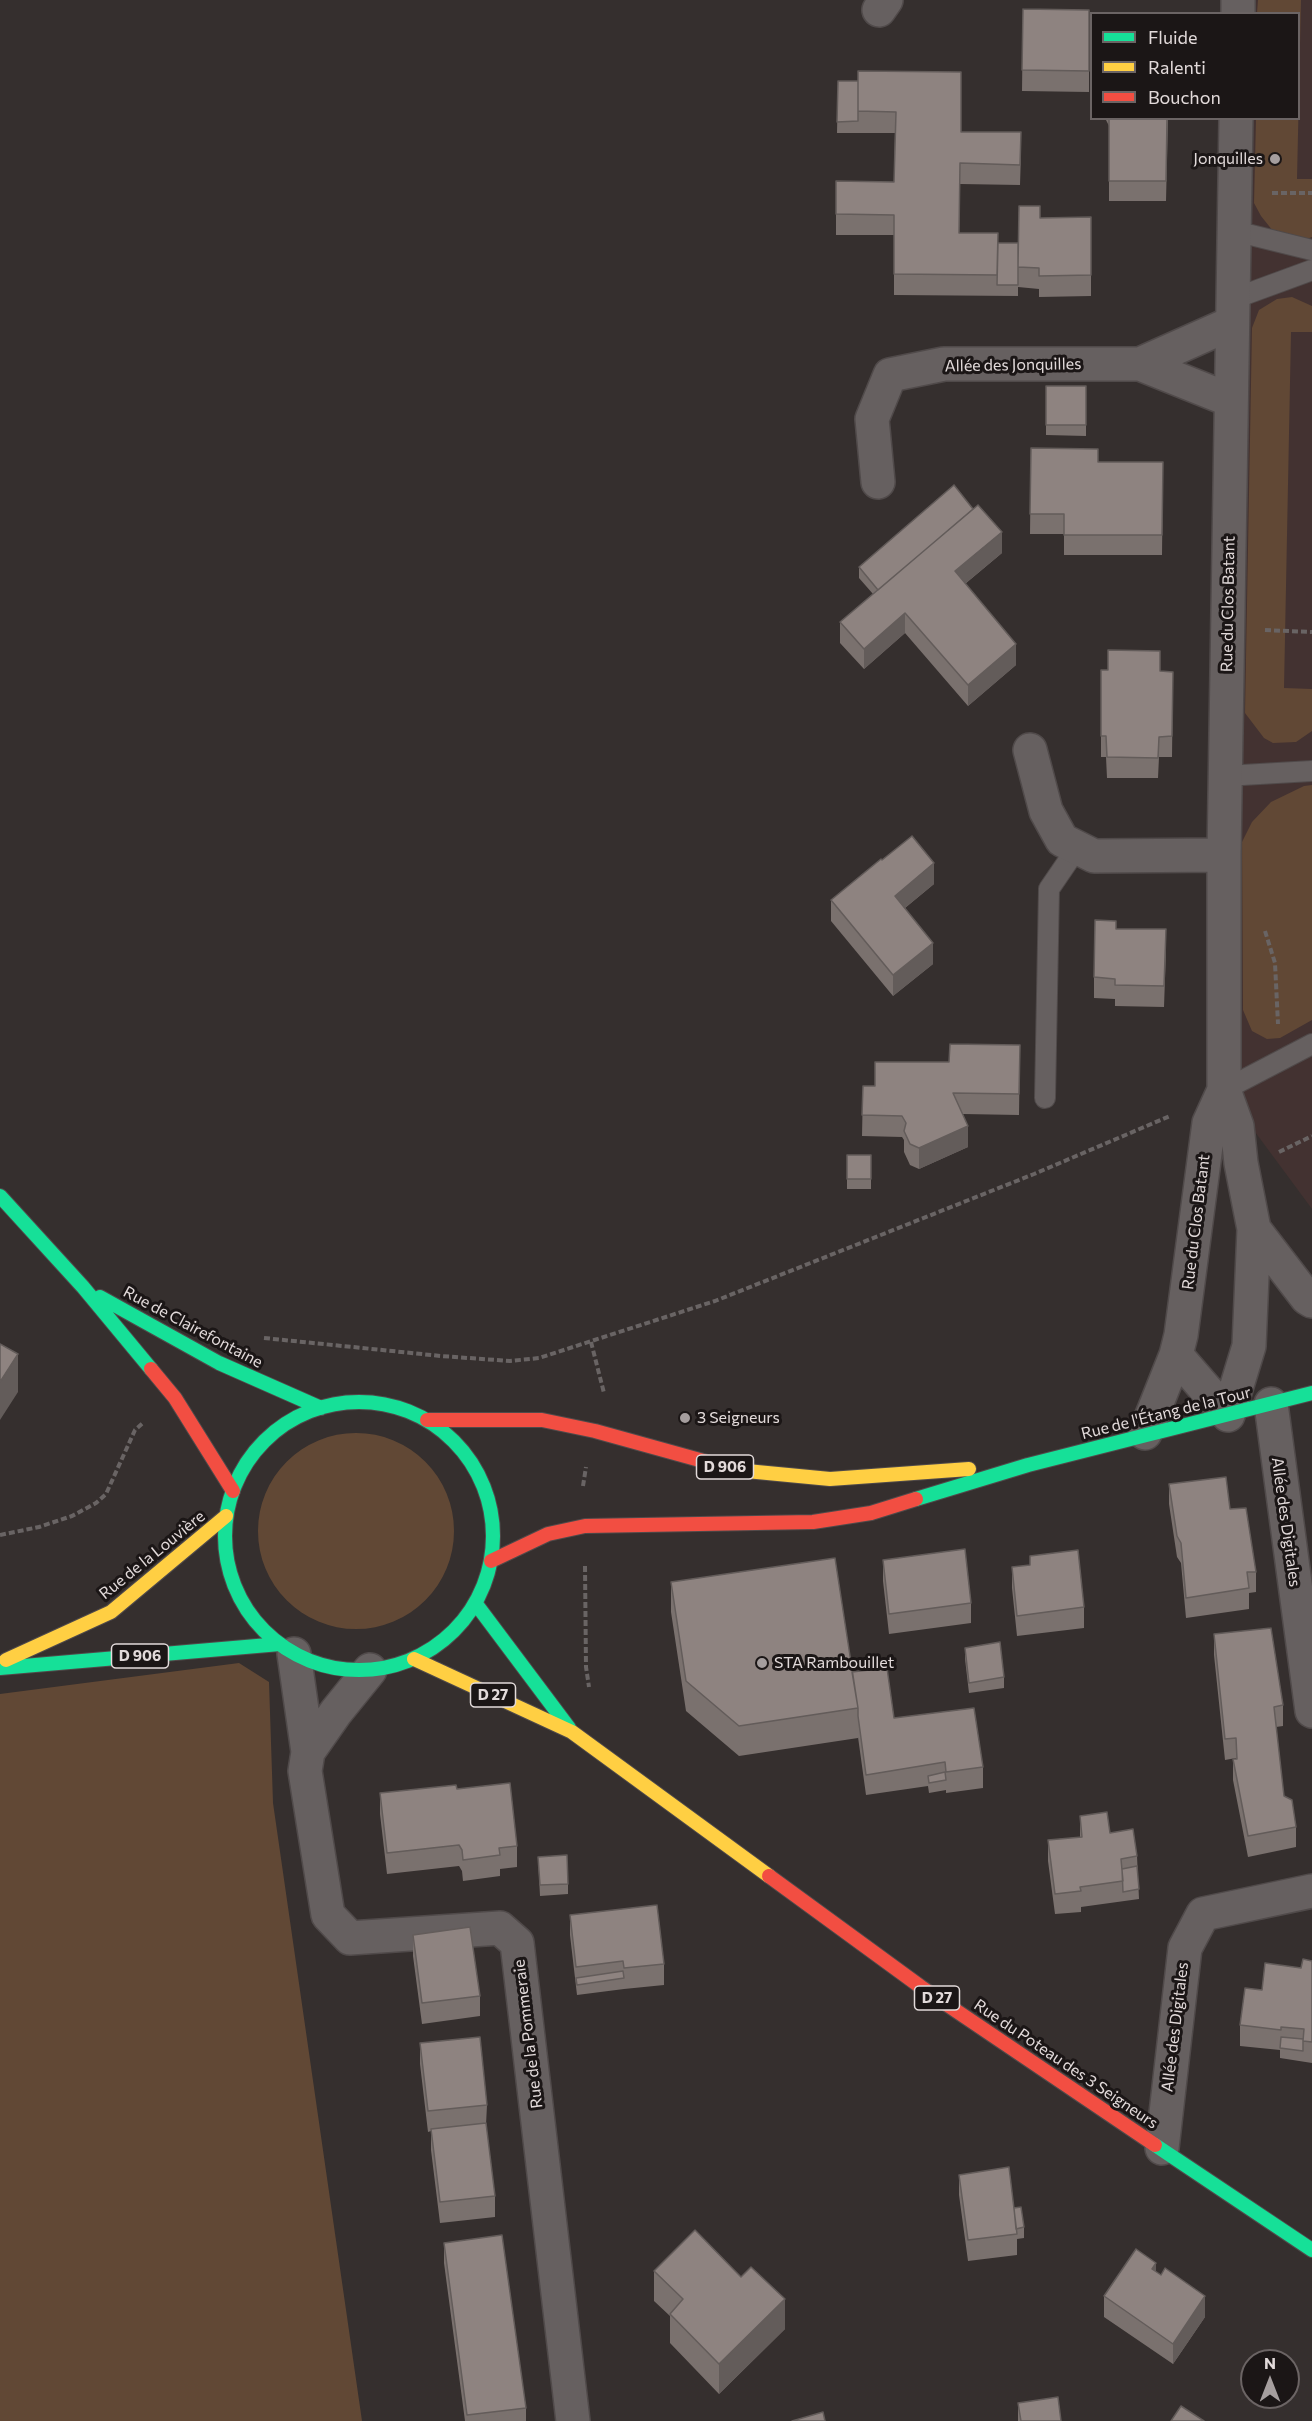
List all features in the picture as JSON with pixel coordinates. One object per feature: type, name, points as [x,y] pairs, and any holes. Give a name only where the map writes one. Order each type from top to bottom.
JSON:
[{"type":"main road","name":"Rue de Clairefontaine","points":[[0,1196],[83,1287],[175,1398],[233,1491]]},
{"type":"main road","name":"Rue de Clairefontaine","points":[[83,1287],[219,1363],[321,1408]]},
{"type":"main road","name":"Rue de l'Étang de la Tour","points":[[1028,1464],[1312,1393]]},
{"type":"main road","points":[[348,1402],[375,1403],[427,1420],[463,1451],[486,1491],[492,1514],[494,1538],[492,1561],[476,1604],[449,1636],[414,1659],[370,1670],[325,1666],[287,1649],[258,1625],[237,1591],[230,1574],[225,1545],[226,1516],[233,1491],[244,1468],[258,1448],[277,1431],[298,1417],[321,1408],[348,1402]]},
{"type":"main road","name":"D 906","points":[[427,1420],[542,1420],[595,1431],[736,1470],[830,1479],[1028,1464]]},
{"type":"main road","name":"D 906","points":[[492,1561],[548,1534],[585,1526],[813,1522],[872,1513],[1028,1464]]},
{"type":"main road","name":"Rue de la Louvière","points":[[0,1663],[111,1612],[226,1516]]},
{"type":"main road","name":"Rue du Poteau des 3 Seigneurs","points":[[476,1604],[572,1732]]},
{"type":"main road","name":"D 906","points":[[0,1668],[287,1649]]},
{"type":"main road","name":"Rue du Poteau des 3 Seigneurs","points":[[414,1659],[572,1732],[921,1987],[1312,2250]]},
{"type":"street","name":"Rue du Clos Batant","points":[[1228,1415],[1249,1346],[1254,1229],[1241,1163],[1237,1126],[1224,1090],[1224,855],[1236,120]]},
{"type":"street","name":"Allée des Jonquilles","points":[[1140,364],[1232,311]]},
{"type":"street","name":"Allée des Jonquilles","points":[[878,482],[872,419],[890,375],[944,364],[1140,364],[1230,400]]},
{"type":"street","points":[[1030,750],[1046,811],[1062,840],[1094,856],[1224,855]]},
{"type":"street","name":"Rue du Clos Batant","points":[[1145,1433],[1176,1355],[1181,1335],[1209,1123],[1224,1090]]},
{"type":"street","name":"Rue du Clos Batant","points":[[1254,1229],[1307,1298],[1312,1301]]},
{"type":"street","points":[[1176,1355],[1228,1415]]},
{"type":"street","name":"Allée des Digitales","points":[[1271,1404],[1312,1711]]},
{"type":"street","points":[[287,1649],[308,1752]]},
{"type":"street","points":[[308,1752],[370,1670]]},
{"type":"street","name":"Rue de la Pommeraie","points":[[308,1752],[305,1771],[328,1915],[350,1938],[500,1928],[517,1943],[573,2421]]},
{"type":"street","name":"Allée des Digitales","points":[[1161,2148],[1185,1948],[1203,1914],[1312,1891]]},
{"type":"lane","points":[[1235,233],[1312,250]]},
{"type":"lane","points":[[1232,311],[1312,270]]},
{"type":"lane","points":[[1225,776],[1312,771]]},
{"type":"lane","points":[[1045,1098],[1049,889],[1077,848]]},
{"type":"lane","points":[[1224,1090],[1312,1044]]},
{"type":"path","points":[[1228,629],[1312,632]]},
{"type":"path","points":[[256,1339],[271,1337],[441,1356],[510,1360],[539,1358],[736,1293],[1136,1132],[1224,1090]]},
{"type":"path","points":[[591,1342],[592,1349]]},
{"type":"path","points":[[0,1535],[39,1527],[72,1516],[96,1503],[106,1494],[135,1430],[149,1418]]},
{"type":"shaded area","points":[[1238,0],[1312,0],[1312,1209],[1224,1090],[1236,120],[1300,120],[1300,12],[1238,12]]},
{"type":"shaded area","points":[[1258,0],[1301,0],[1300,45],[1300,12],[1257,12]]},
{"type":"shaded area","points":[[1256,120],[1298,120],[1297,179],[1312,179],[1312,237],[1307,239],[1273,231],[1254,203]]},
{"type":"shaded area","points":[[1292,297],[1312,306],[1312,332],[1291,332],[1284,688],[1312,689],[1312,731],[1296,742],[1273,743],[1264,738],[1245,713],[1252,328],[1259,310],[1277,299]]},
{"type":"shaded area","points":[[1312,785],[1312,1020],[1280,1038],[1267,1039],[1252,1031],[1243,1010],[1242,842],[1252,822],[1271,802],[1304,786]]},
{"type":"shaded area","points":[[356,1433],[384,1437],[402,1445],[418,1455],[432,1469],[450,1503],[454,1531],[450,1559],[442,1577],[432,1593],[418,1607],[384,1625],[356,1629],[328,1625],[310,1617],[294,1607],[280,1593],[262,1559],[258,1531],[262,1503],[270,1485],[280,1469],[294,1455],[328,1437]]},
{"type":"shaded area","points":[[239,1663],[269,1682],[273,1803],[362,2421],[0,2421],[0,1694]]},
{"type":"building","points":[[1023,9],[1089,10],[1089,71],[1022,70]]},
{"type":"building","points":[[858,71],[961,72],[961,132],[1021,132],[1020,165],[960,163],[959,233],[998,233],[997,275],[894,274],[894,215],[836,214],[836,181],[894,182],[896,112],[858,111]]},
{"type":"building","points":[[838,81],[858,81],[858,121],[837,122]]},
{"type":"building","points":[[1109,120],[1167,120],[1166,181],[1109,181]]},
{"type":"building","points":[[1019,206],[1040,206],[1040,218],[1091,217],[1091,275],[1039,276],[1039,268],[1018,267]]},
{"type":"building","points":[[998,243],[1018,243],[1018,285],[997,285]]},
{"type":"building","points":[[1046,386],[1086,386],[1086,425],[1046,425]]},
{"type":"building","points":[[1031,448],[1098,449],[1098,462],[1163,462],[1162,535],[1064,535],[1064,514],[1030,514]]},
{"type":"building","points":[[954,485],[973,509],[878,590],[859,567]]},
{"type":"building","points":[[978,505],[1002,532],[955,571],[1016,644],[968,685],[905,613],[864,649],[840,622]]},
{"type":"building","points":[[1108,650],[1160,651],[1160,671],[1173,672],[1172,736],[1159,737],[1158,758],[1107,757],[1106,736],[1101,736],[1101,670],[1108,670]]},
{"type":"building","points":[[912,836],[934,863],[895,896],[933,943],[893,975],[831,900]]},
{"type":"building","points":[[1095,920],[1116,921],[1116,929],[1166,929],[1164,986],[1115,985],[1115,979],[1094,977]]},
{"type":"building","points":[[950,1044],[1020,1045],[1019,1094],[953,1093],[968,1126],[919,1148],[910,1144],[904,1131],[906,1123],[902,1116],[862,1115],[863,1086],[875,1086],[875,1062],[949,1062]]},
{"type":"building","points":[[847,1155],[871,1155],[871,1179],[847,1179]]},
{"type":"building","points":[[0,1344],[18,1354],[0,1382]]},
{"type":"building","points":[[1226,1477],[1230,1509],[1246,1508],[1256,1572],[1247,1572],[1249,1588],[1186,1598],[1181,1543],[1177,1536],[1169,1484]]},
{"type":"building","points":[[965,1549],[971,1603],[889,1614],[883,1560]]},
{"type":"building","points":[[1078,1550],[1084,1607],[1017,1616],[1012,1567],[1030,1565],[1030,1556]]},
{"type":"building","points":[[835,1558],[858,1708],[739,1726],[686,1681],[671,1582]]},
{"type":"building","points":[[1271,1628],[1283,1705],[1274,1707],[1284,1796],[1292,1800],[1296,1827],[1248,1836],[1233,1759],[1237,1759],[1236,1738],[1225,1739],[1214,1634]]},
{"type":"building","points":[[1000,1642],[1004,1677],[969,1683],[965,1648]]},
{"type":"building","points":[[887,1668],[894,1718],[974,1708],[983,1767],[946,1772],[945,1762],[866,1775],[852,1672]]},
{"type":"building","points":[[945,1772],[946,1780],[929,1783],[928,1776]]},
{"type":"building","points":[[510,1783],[517,1846],[499,1848],[500,1855],[463,1860],[459,1845],[387,1853],[380,1793],[456,1785],[457,1789]]},
{"type":"building","points":[[1107,1812],[1110,1833],[1133,1829],[1137,1856],[1121,1859],[1123,1881],[1080,1887],[1081,1891],[1055,1894],[1048,1840],[1082,1837],[1080,1816]]},
{"type":"building","points":[[567,1855],[568,1884],[540,1885],[538,1857]]},
{"type":"building","points":[[1137,1866],[1139,1889],[1123,1892],[1122,1869]]},
{"type":"building","points":[[657,1905],[664,1964],[624,1968],[623,1961],[576,1967],[570,1915]]},
{"type":"building","points":[[470,1927],[480,1996],[422,2003],[413,1935]]},
{"type":"building","points":[[1303,1959],[1312,1961],[1312,2042],[1303,2041],[1304,2029],[1281,2027],[1281,2030],[1240,2025],[1245,1988],[1262,1990],[1265,1963],[1301,1968]]},
{"type":"building","points":[[623,1971],[624,1978],[577,1985],[576,1978]]},
{"type":"building","points":[[480,2037],[487,2105],[428,2111],[420,2043]]},
{"type":"building","points":[[1281,2037],[1303,2039],[1303,2051],[1280,2048]]},
{"type":"building","points":[[486,2123],[495,2196],[440,2202],[431,2129]]},
{"type":"building","points":[[1009,2167],[1017,2234],[968,2240],[959,2175]]},
{"type":"building","points":[[1021,2207],[1024,2227],[1016,2229],[1014,2208]]},
{"type":"building","points":[[695,2230],[741,2277],[751,2267],[785,2299],[719,2364],[670,2314],[683,2299],[654,2271]]},
{"type":"building","points":[[502,2235],[526,2408],[467,2415],[444,2243]]},
{"type":"building","points":[[1136,2249],[1156,2263],[1152,2269],[1161,2275],[1165,2268],[1205,2296],[1173,2344],[1104,2296]]},
{"type":"building","points":[[1058,2397],[1061,2421],[1021,2421],[1018,2403]]},
{"type":"building","points":[[1181,2406],[1204,2421],[1171,2421]]},
{"type":"building","points":[[823,2412],[825,2421],[792,2421]]},
{"type":"traffic: fast","points":[[0,1196],[83,1287],[151,1369]]},
{"type":"traffic: fast","points":[[100,1297],[219,1363],[321,1408]]},
{"type":"traffic: fast","points":[[916,1499],[1028,1465],[1312,1393]]},
{"type":"traffic: fast","points":[[359,1402],[385,1405],[410,1412],[433,1425],[454,1441],[470,1462],[483,1485],[490,1510],[493,1536],[490,1562],[483,1587],[470,1610],[454,1631],[433,1647],[410,1660],[385,1667],[359,1670],[333,1667],[308,1660],[285,1647],[264,1631],[248,1610],[235,1587],[228,1562],[225,1536],[228,1510],[235,1485],[248,1462],[264,1441],[285,1425],[308,1412],[333,1405],[359,1402]]},
{"type":"traffic: fast","points":[[476,1604],[569,1728]]},
{"type":"traffic: fast","points":[[0,1668],[280,1644]]},
{"type":"traffic: fast","points":[[1155,2145],[1312,2250]]},
{"type":"traffic: slow","points":[[707,1462],[736,1470],[830,1479],[969,1469]]},
{"type":"traffic: slow","points":[[6,1660],[111,1612],[226,1516]]},
{"type":"traffic: slow","points":[[414,1659],[572,1732],[769,1876]]},
{"type":"traffic: jam","points":[[151,1369],[175,1398],[233,1491]]},
{"type":"traffic: jam","points":[[427,1420],[542,1420],[595,1431],[707,1462]]},
{"type":"traffic: jam","points":[[491,1561],[548,1534],[585,1526],[813,1522],[871,1513],[916,1499]]},
{"type":"traffic: jam","points":[[769,1876],[921,1987],[1155,2145]]},
{"type":"place","name":"Jonquilles","points":[[1275,159]]},
{"type":"place","name":"3 Seigneurs","points":[[685,1418]]},
{"type":"place","name":"STA Rambouillet","points":[[762,1663]]}]
